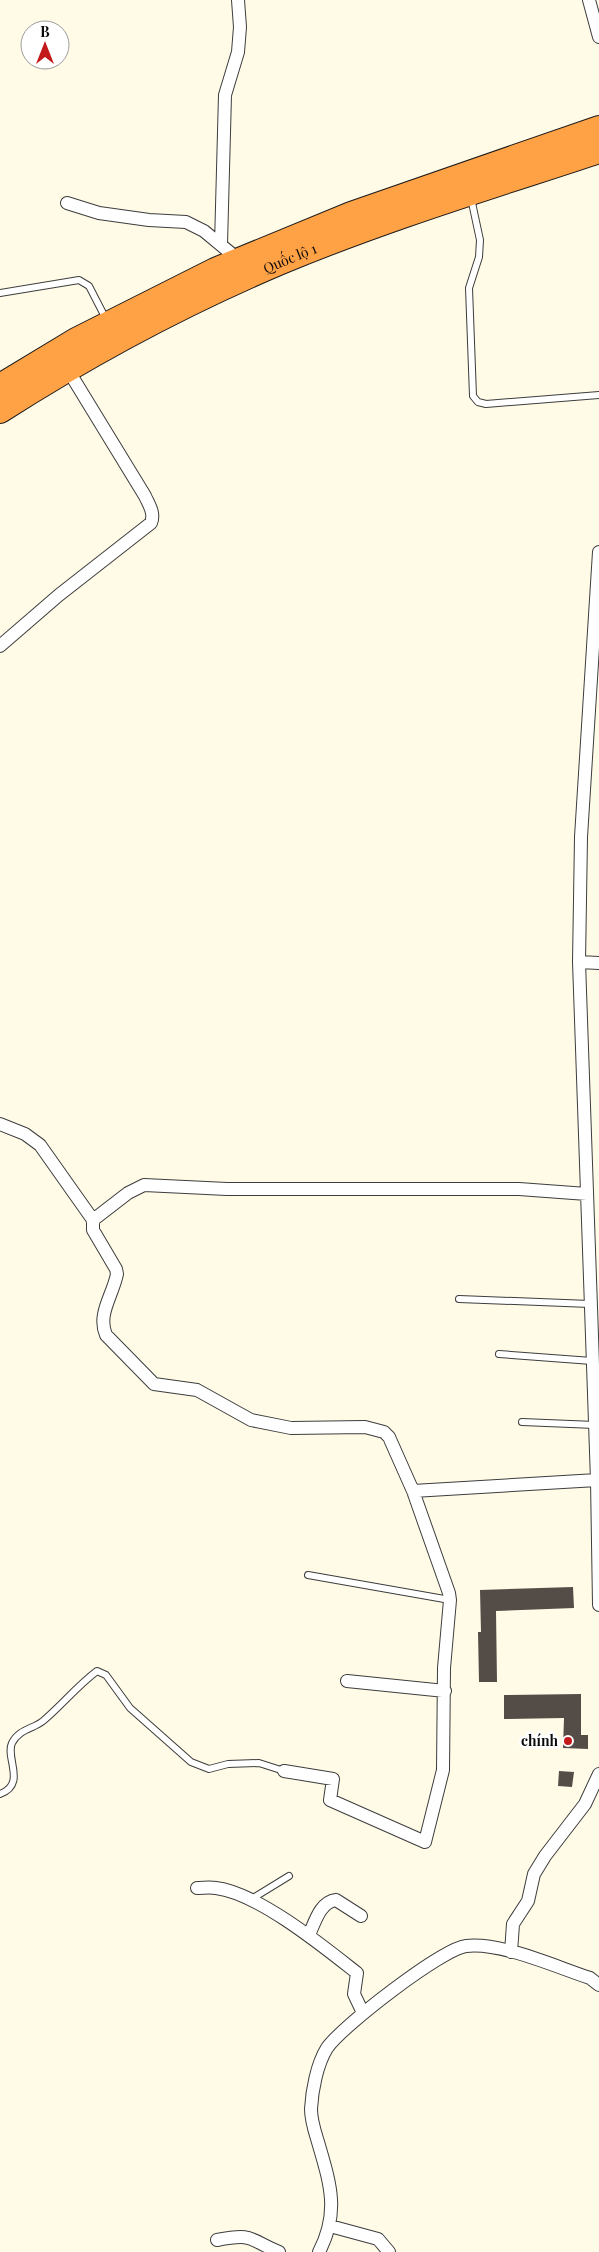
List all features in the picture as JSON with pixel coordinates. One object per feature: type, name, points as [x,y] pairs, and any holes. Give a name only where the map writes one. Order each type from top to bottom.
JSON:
[{"type":"highway","name":"Quốc lộ 1","points":[[0,386],[76,340],[215,270],[351,214],[599,128]]},
{"type":"highway","name":"Quốc lộ 1","points":[[0,411],[68,370],[186,306],[273,266],[339,240],[599,151]]},
{"type":"street","points":[[221,244],[225,95],[238,52],[240,27],[238,0]]},
{"type":"street","points":[[589,0],[599,37]]},
{"type":"street","points":[[67,203],[99,213],[149,220],[186,222],[197,226],[239,260]]},
{"type":"street","points":[[0,646],[59,595],[151,523],[153,519],[153,514],[145,496],[68,370]]},
{"type":"street","points":[[599,552],[581,837],[579,962],[587,1194],[594,1273],[590,1304],[597,1480],[599,1605]]},
{"type":"street","points":[[579,962],[599,963]]},
{"type":"street","points":[[0,1124],[25,1134],[40,1145],[93,1220],[94,1230],[117,1274],[103,1315],[103,1329],[106,1335],[154,1384],[197,1390],[251,1420],[306,1429],[353,1426],[375,1429],[384,1432],[393,1444],[413,1491],[450,1600],[444,1668],[442,1778],[425,1842],[330,1800],[333,1779],[284,1771]]},
{"type":"street","points":[[93,1220],[128,1193],[144,1185],[227,1189],[519,1189],[587,1194]]},
{"type":"street","points":[[413,1491],[597,1480]]},
{"type":"street","points":[[347,1681],[445,1691]]},
{"type":"street","points":[[511,1952],[514,1924],[528,1901],[534,1874],[545,1856],[585,1804],[599,1774]]},
{"type":"street","points":[[197,1888],[216,1888],[250,1900],[309,1935],[357,1973],[354,1994],[363,2013]]},
{"type":"street","points":[[309,1935],[324,1905],[329,1901],[336,1900],[361,1916]]},
{"type":"street","points":[[319,2252],[330,2226],[331,2193],[311,2117],[312,2103],[318,2069],[324,2054],[340,2032],[406,1980],[456,1949],[476,1946],[511,1952],[590,1978],[599,1985]]},
{"type":"street","points":[[330,2226],[378,2239],[389,2252]]},
{"type":"street","points":[[218,2240],[239,2236],[250,2237],[279,2252]]},
{"type":"lane","points":[[470,194],[480,240],[479,257],[468,288],[473,396],[478,402],[486,404],[599,395]]},
{"type":"lane","points":[[0,293],[79,280],[88,286],[108,324]]},
{"type":"lane","points":[[459,1299],[590,1304]]},
{"type":"lane","points":[[499,1354],[592,1361]]},
{"type":"lane","points":[[522,1422],[595,1425]]},
{"type":"lane","points":[[308,1576],[450,1600]]},
{"type":"lane","points":[[0,1794],[12,1784],[14,1766],[11,1746],[16,1738],[26,1728],[42,1722],[97,1671],[106,1675],[121,1699],[130,1708],[191,1762],[209,1769],[234,1764],[259,1763],[284,1771]]},
{"type":"lane","points":[[250,1900],[289,1876]]},
{"type":"building","points":[[573,1587],[574,1608],[496,1611],[497,1682],[479,1682],[478,1632],[481,1632],[480,1590]]},
{"type":"building","points":[[581,1694],[581,1735],[588,1735],[588,1749],[563,1748],[564,1718],[504,1719],[504,1695]]},
{"type":"building","points":[[559,1771],[574,1772],[572,1787],[558,1786]]},
{"type":"place","name":"chính","points":[[568,1741]]}]
